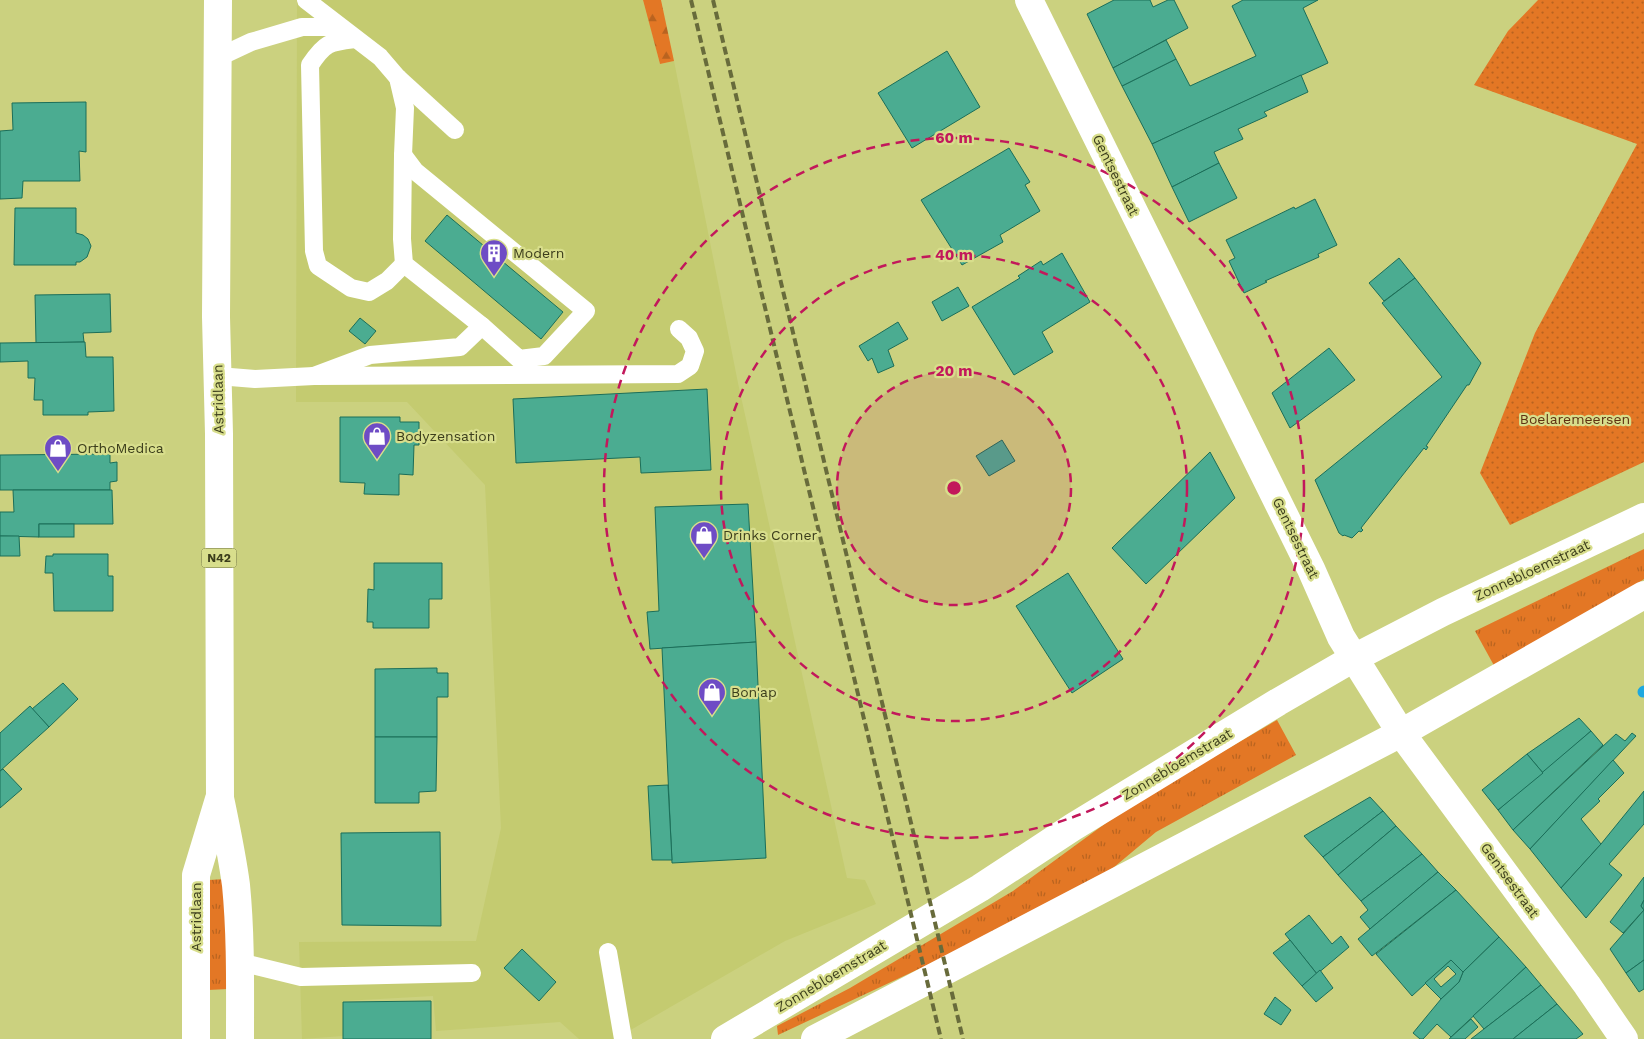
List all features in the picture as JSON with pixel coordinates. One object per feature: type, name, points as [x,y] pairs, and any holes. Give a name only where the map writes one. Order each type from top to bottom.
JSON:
[{"type":"main road","name":"Astridlaan","points":[[218,0],[216,318],[218,376],[220,798],[229,839],[236,886],[240,962],[240,1039]]},
{"type":"main road","name":"Gentsestraat","points":[[1029,0],[1302,552],[1341,637],[1401,733],[1587,984],[1624,1039]]},
{"type":"main road","name":"Zonnebloemstraat","points":[[725,1039],[980,888],[1090,816],[1354,658],[1442,612],[1644,517]]},
{"type":"main road","points":[[815,1039],[1401,733],[1644,595]]},
{"type":"main road","name":"Astridlaan","points":[[196,1039],[196,875],[220,798]]},
{"type":"lane","points":[[306,0],[380,57],[398,78],[455,130]]},
{"type":"lane","points":[[219,57],[251,42],[302,27],[340,27]]},
{"type":"lane","points":[[355,38],[333,42],[320,50],[310,65],[314,251],[318,266],[352,288],[369,292],[387,281],[404,264]]},
{"type":"lane","points":[[398,78],[405,108],[403,154],[402,239],[404,264],[482,326],[519,359],[544,356],[586,311],[415,171],[403,154]]},
{"type":"lane","points":[[314,376],[370,355],[460,347],[482,326]]},
{"type":"lane","points":[[218,376],[255,379],[314,376],[678,374],[690,366],[695,351],[689,338],[679,329]]},
{"type":"lane","points":[[608,952],[623,1039]]},
{"type":"lane","points":[[240,962],[300,977],[472,973]]},
{"type":"shaded area","points":[[297,0],[643,0],[660,64],[674,61],[738,383],[847,878],[865,880],[876,904],[785,941],[615,1039],[579,1039],[560,1022],[436,1031],[433,996],[343,1001],[343,1036],[302,1039],[299,942],[476,941],[501,828],[485,485],[407,402],[296,402]]},
{"type":"green space","points":[[643,0],[661,0],[674,61],[660,64]]},
{"type":"green space","name":"Boelaremeersen","points":[[1538,0],[1644,0],[1644,462],[1510,525],[1480,473],[1535,333],[1637,144],[1474,85],[1508,31]]},
{"type":"green space","points":[[1644,549],[1644,579],[1595,614],[1497,671],[1475,631]]},
{"type":"green space","points":[[1277,720],[1296,755],[1156,832],[1113,868],[1019,922],[778,1035],[777,1026],[850,988],[1013,891],[1132,804]]},
{"type":"green space","points":[[225,879],[229,989],[208,990],[209,880]]},
{"type":"building","points":[[1114,0],[1150,0],[1153,7],[1168,0],[1174,0],[1188,28],[1113,68],[1087,14]]},
{"type":"building","points":[[1243,0],[1318,0],[1303,8],[1328,63],[1152,144],[1122,86],[1176,59],[1190,86],[1256,56],[1232,6]]},
{"type":"building","points":[[1166,40],[1176,59],[1122,86],[1113,68]]},
{"type":"building","points":[[947,51],[980,107],[912,148],[878,93]]},
{"type":"building","points":[[1301,75],[1308,92],[1264,112],[1267,116],[1238,129],[1243,139],[1214,152],[1219,163],[1172,187],[1152,144]]},
{"type":"building","points":[[86,102],[86,152],[79,151],[80,181],[23,181],[22,198],[0,199],[0,131],[13,130],[12,103]]},
{"type":"building","points":[[1009,148],[1030,182],[1025,185],[1040,211],[1000,235],[1003,242],[962,265],[921,200]]},
{"type":"building","points":[[1219,163],[1237,198],[1189,222],[1172,187]]},
{"type":"building","points":[[1315,199],[1337,245],[1318,254],[1319,257],[1265,281],[1267,282],[1244,293],[1229,261],[1235,258],[1226,240],[1294,207],[1295,209]]},
{"type":"building","points":[[15,208],[76,208],[76,233],[88,239],[91,246],[87,257],[80,262],[76,262],[76,265],[14,265]]},
{"type":"building","name":"Modern","points":[[447,215],[563,312],[541,339],[425,241]]},
{"type":"building","points":[[1062,253],[1090,302],[1042,332],[1053,352],[1014,375],[972,307],[1020,278],[1018,276],[1041,261],[1043,265]]},
{"type":"building","points":[[1399,258],[1415,278],[1384,301],[1369,283]]},
{"type":"building","points":[[1415,278],[1481,363],[1469,385],[1467,385],[1426,446],[1428,447],[1426,450],[1424,448],[1361,528],[1363,530],[1359,531],[1352,538],[1343,536],[1339,533],[1315,480],[1442,377],[1382,303]]},
{"type":"building","points":[[958,287],[969,306],[942,321],[932,302]]},
{"type":"building","points":[[110,294],[111,332],[83,333],[84,342],[36,343],[35,295]]},
{"type":"building","points":[[360,318],[376,331],[365,344],[349,331]]},
{"type":"building","points":[[898,322],[908,339],[888,350],[894,366],[878,373],[872,358],[868,361],[859,346]]},
{"type":"building","points":[[85,342],[86,357],[113,357],[114,411],[88,412],[88,415],[43,415],[43,400],[34,400],[35,378],[28,378],[28,361],[0,362],[0,343]]},
{"type":"building","points":[[1329,348],[1355,380],[1290,428],[1272,393]]},
{"type":"building","points":[[707,389],[711,470],[641,473],[640,457],[516,463],[513,399]]},
{"type":"building","name":"Bodyzensation","points":[[340,417],[400,417],[400,422],[419,422],[419,445],[414,445],[413,475],[399,474],[399,495],[364,494],[365,483],[340,482]]},
{"type":"building","points":[[1002,440],[1015,461],[989,476],[976,456]]},
{"type":"building","points":[[1210,452],[1235,498],[1146,584],[1112,548]]},
{"type":"building","name":"OrthoMedica","points":[[110,454],[110,463],[117,462],[117,481],[110,482],[110,490],[0,490],[0,455]]},
{"type":"building","points":[[13,490],[112,490],[113,524],[39,524],[39,537],[0,536],[0,512],[14,512]]},
{"type":"building","name":"Drinks Corner","points":[[748,504],[756,642],[650,649],[647,612],[659,611],[655,507]]},
{"type":"building","points":[[39,524],[74,524],[74,537],[39,537]]},
{"type":"building","points":[[0,536],[19,536],[20,556],[0,556]]},
{"type":"building","points":[[53,554],[108,554],[108,576],[113,576],[113,611],[54,611],[53,573],[45,573],[46,556],[53,556]]},
{"type":"building","points":[[374,563],[442,563],[442,599],[429,599],[429,628],[373,628],[373,622],[367,622],[368,589],[374,590]]},
{"type":"building","points":[[1068,573],[1123,659],[1072,693],[1016,606]]},
{"type":"building","name":"Bon'ap","points":[[756,642],[766,858],[672,863],[662,648]]},
{"type":"building","points":[[437,668],[437,673],[448,673],[448,697],[437,697],[437,737],[375,737],[375,669]]},
{"type":"building","points":[[63,683],[78,699],[49,727],[32,709]]},
{"type":"building","points":[[30,706],[49,727],[0,771],[0,733]]},
{"type":"building","points":[[1579,718],[1591,731],[1543,773],[1527,754]]},
{"type":"building","points":[[1591,731],[1603,745],[1513,830],[1498,810]]},
{"type":"building","points":[[1632,733],[1636,736],[1530,849],[1513,830],[1616,734],[1625,741]]},
{"type":"building","points":[[375,737],[437,737],[436,791],[419,792],[419,803],[375,803]]},
{"type":"building","points":[[1527,754],[1543,773],[1498,810],[1482,790]]},
{"type":"building","points":[[1613,760],[1624,773],[1598,799],[1600,801],[1581,819],[1601,844],[1561,888],[1530,849]]},
{"type":"building","points":[[3,769],[22,789],[0,808],[0,771]]},
{"type":"building","points":[[668,785],[672,860],[652,860],[648,786]]},
{"type":"building","points":[[1644,791],[1644,824],[1609,864],[1622,875],[1586,918],[1561,888],[1601,844]]},
{"type":"building","points":[[1370,797],[1383,811],[1323,857],[1304,836]]},
{"type":"building","points":[[1383,811],[1396,826],[1338,875],[1323,857]]},
{"type":"building","points":[[1396,826],[1422,854],[1361,901],[1338,875]]},
{"type":"building","points":[[440,832],[441,926],[342,925],[341,833]]},
{"type":"building","points":[[1422,854],[1438,872],[1370,929],[1360,917],[1368,910],[1361,901]]},
{"type":"building","points":[[1438,872],[1456,890],[1372,956],[1358,939]]},
{"type":"building","points":[[1644,877],[1644,900],[1641,906],[1644,910],[1623,933],[1610,922]]},
{"type":"building","points":[[1456,890],[1499,937],[1463,972],[1451,960],[1412,996],[1376,954]]},
{"type":"building","points":[[1644,910],[1644,960],[1626,973],[1610,949]]},
{"type":"building","points":[[1309,915],[1332,944],[1341,936],[1349,947],[1317,974],[1285,934]]},
{"type":"building","points":[[1499,937],[1526,967],[1451,1037],[1437,1024],[1423,1039],[1420,1039],[1413,1033],[1441,999],[1459,982],[1463,972]]},
{"type":"building","points":[[1290,940],[1317,974],[1302,986],[1273,953]]},
{"type":"building","points":[[522,949],[556,982],[539,1001],[504,968]]},
{"type":"building","points":[[1451,960],[1463,972],[1459,982],[1441,999],[1425,983]],"holes":[[[1448,966],[1456,974],[1441,987],[1434,979]]]},
{"type":"building","points":[[1644,960],[1644,989],[1639,992],[1626,973]]},
{"type":"building","points":[[1526,967],[1541,985],[1484,1029],[1473,1016]]},
{"type":"building","points":[[1320,970],[1333,988],[1316,1002],[1302,986]]},
{"type":"building","points":[[1541,985],[1557,1004],[1513,1039],[1471,1039]]},
{"type":"building","points":[[1275,997],[1291,1010],[1281,1025],[1264,1014]]},
{"type":"building","points":[[431,1001],[431,1039],[343,1039],[343,1002]]},
{"type":"building","points":[[1557,1004],[1583,1034],[1576,1039],[1513,1039]]},
{"type":"building","points":[[1471,1019],[1478,1027],[1465,1039],[1449,1039]]},
{"type":"railway","points":[[691,0],[941,1039]]},
{"type":"railway","points":[[713,0],[963,1039]]},
{"type":"place","name":"Modern","points":[[494,277]]},
{"type":"place","name":"Bodyzensation","points":[[377,460]]},
{"type":"place","name":"OrthoMedica","points":[[58,472]]},
{"type":"place","name":"Drinks Corner","points":[[704,559]]},
{"type":"place","name":"Bon'ap","points":[[712,716]]}]
